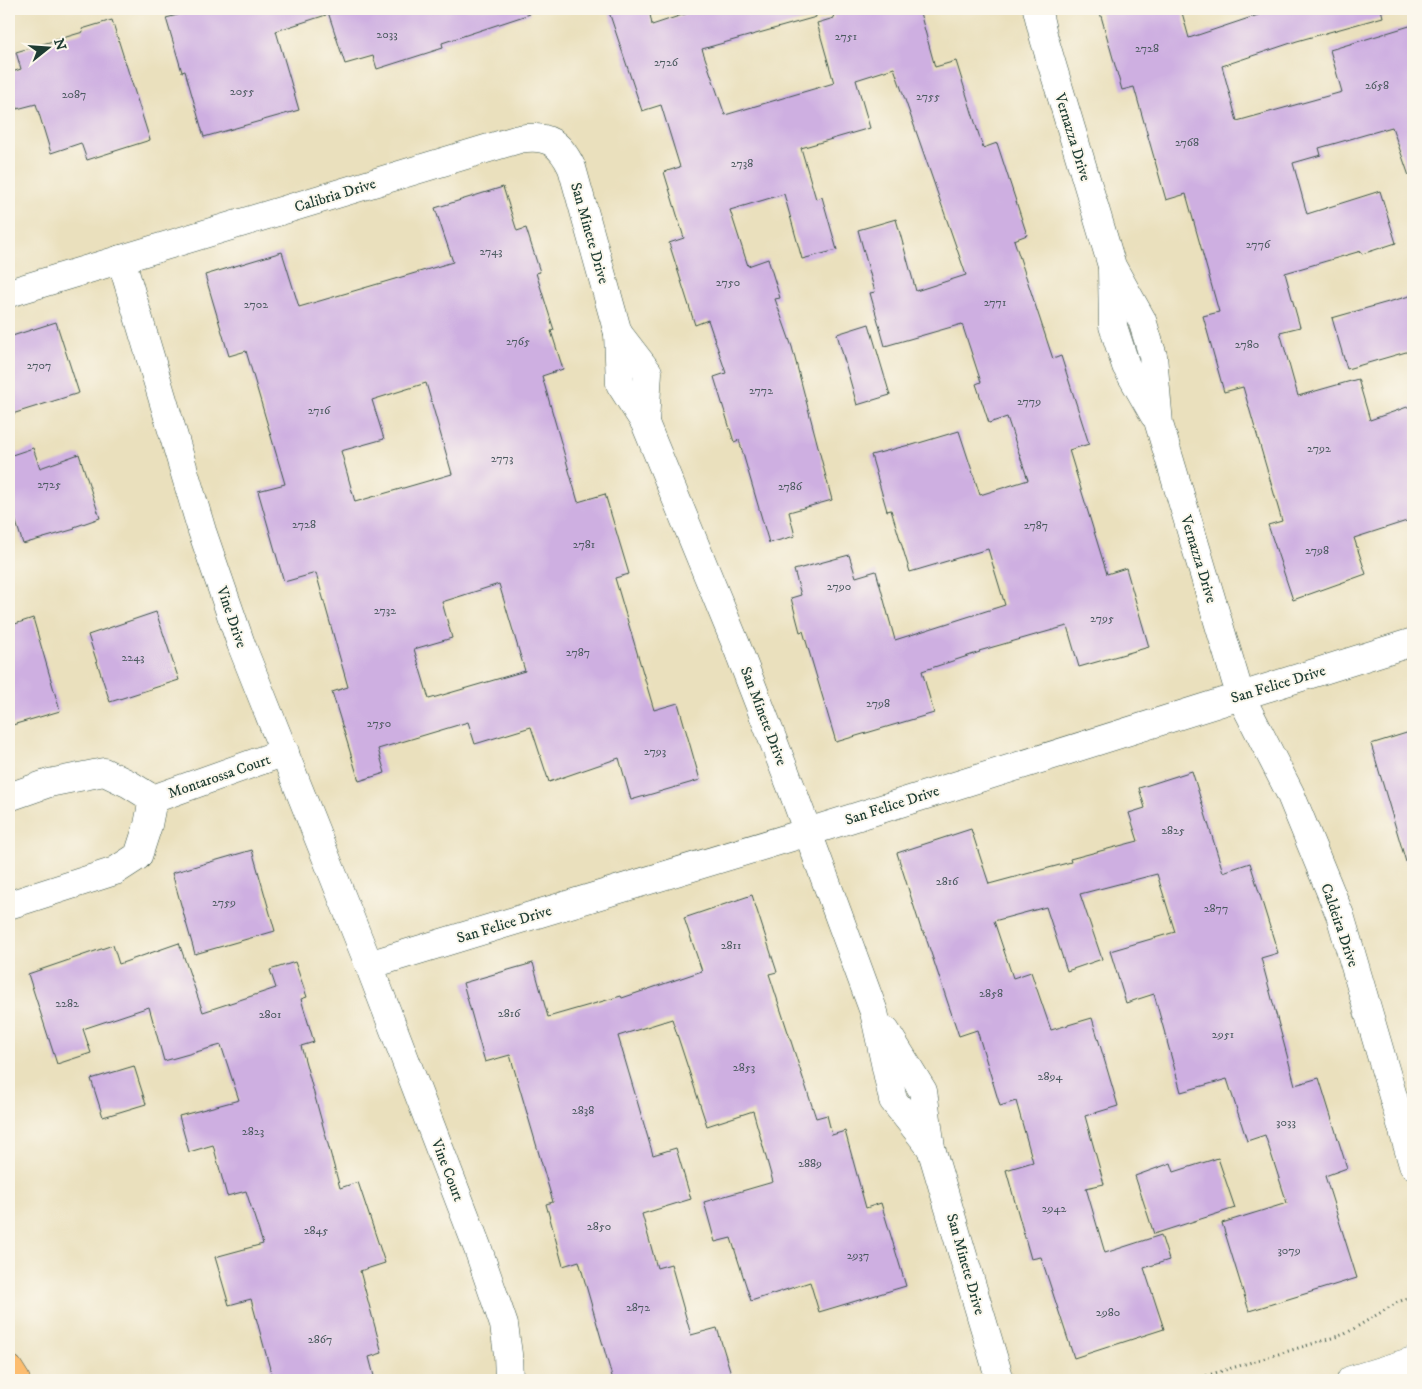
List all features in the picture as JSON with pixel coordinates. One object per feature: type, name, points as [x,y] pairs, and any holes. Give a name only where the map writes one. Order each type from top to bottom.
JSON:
[{"type":"main road","points":[[9,1369],[16,1380]]},
{"type":"street","name":"Vernazza Drive","points":[[1038,9],[1044,38],[1112,266],[1113,326],[1126,366],[1159,424],[1240,695]]},
{"type":"street","name":"Calibria Drive","points":[[9,293],[519,139],[531,137],[550,140]]},
{"type":"street","name":"San Minete Drive","points":[[550,140],[564,152],[572,168],[618,333],[648,372],[645,422],[735,642],[808,832],[874,1012],[893,1100],[931,1148],[1000,1380]]},
{"type":"street","name":"Vine Drive","points":[[121,259],[202,531],[241,644],[369,965]]},
{"type":"street","name":"San Felice Drive","points":[[369,965],[808,832],[1413,642]]},
{"type":"street","name":"Caldeira Drive","points":[[1240,695],[1290,793],[1340,914],[1413,1165]]},
{"type":"street","name":"Montarossa Court","points":[[152,799],[285,752]]},
{"type":"street","name":"Montarossa Court","points":[[9,797],[49,783],[104,772],[130,784],[152,799]]},
{"type":"street","name":"Montarossa Court","points":[[9,904],[115,872],[138,856],[148,825],[152,799]]},
{"type":"street","name":"Vine Court","points":[[369,965],[478,1249],[504,1326],[509,1380]]},
{"type":"street","points":[[1351,1380],[1413,1361]]},
{"type":"path","points":[[1192,1380],[1345,1334],[1398,1302],[1413,1296]]},
{"type":"building","points":[[200,9],[325,9],[326,15],[276,31],[299,110],[204,137],[185,71],[182,72],[166,18]]},
{"type":"building","points":[[327,9],[529,9],[530,14],[442,43],[443,48],[377,69],[373,56],[345,64]]},
{"type":"building","points":[[608,9],[649,9],[652,25],[700,9],[815,9],[816,17],[702,49],[725,115],[834,83],[817,23],[834,18],[831,9],[919,9],[935,67],[956,61],[983,148],[997,143],[1027,235],[1014,240],[1053,359],[1061,356],[1089,444],[1069,450],[1107,574],[1126,568],[1149,647],[1079,667],[1067,626],[979,651],[922,671],[934,713],[836,742],[803,631],[800,632],[791,598],[801,595],[794,570],[849,555],[856,577],[876,571],[895,640],[1005,605],[988,549],[910,572],[891,510],[887,511],[871,455],[959,431],[980,495],[1028,480],[1007,417],[989,423],[976,384],[981,382],[962,324],[885,346],[870,293],[875,292],[858,230],[896,219],[916,291],[966,275],[894,68],[856,80],[870,128],[801,148],[816,199],[822,197],[837,250],[802,259],[784,194],[730,210],[748,266],[768,259],[780,298],[775,299],[792,347],[832,500],[789,512],[795,536],[769,543],[739,440],[734,442],[714,377],[726,373],[708,320],[695,325],[669,243],[684,238],[664,172],[680,167],[661,105],[642,111]]},
{"type":"building","points":[[1099,9],[1181,9],[1189,38],[1276,9],[1381,9],[1383,17],[1297,41],[1222,66],[1237,121],[1342,92],[1330,50],[1413,25],[1413,176],[1409,176],[1392,127],[1319,148],[1321,155],[1293,163],[1307,214],[1380,191],[1396,243],[1362,254],[1361,251],[1285,273],[1300,327],[1280,332],[1298,396],[1358,379],[1370,420],[1413,405],[1413,519],[1354,538],[1366,574],[1293,600],[1268,525],[1282,521],[1243,387],[1224,392],[1203,316],[1219,312],[1186,194],[1166,200],[1134,87],[1122,90]]},
{"type":"building","points":[[112,20],[150,140],[87,160],[81,143],[51,153],[36,104],[17,109],[9,85],[9,73],[21,69],[16,52],[83,32],[82,29]]},
{"type":"building","points":[[503,187],[517,231],[526,228],[540,272],[536,273],[554,330],[551,331],[563,369],[542,376],[578,502],[605,494],[629,574],[615,578],[654,710],[678,703],[700,780],[631,800],[619,758],[549,782],[531,727],[475,744],[468,722],[378,749],[385,773],[359,781],[332,692],[348,687],[316,573],[284,582],[258,491],[285,484],[246,351],[229,356],[205,275],[282,252],[299,307],[453,262],[435,208]],"holes":[[[426,383],[452,474],[355,502],[341,451],[384,439],[372,400]],[[499,584],[525,671],[429,699],[414,649],[452,638],[442,602]]]},
{"type":"building","points":[[1413,295],[1413,350],[1347,369],[1332,318]]},
{"type":"building","points":[[56,322],[79,393],[9,415],[9,337]]},
{"type":"building","points":[[869,324],[890,395],[857,405],[837,334]]},
{"type":"building","points":[[33,448],[40,468],[79,454],[100,518],[74,527],[75,529],[23,544],[9,500],[9,456]]},
{"type":"building","points":[[156,612],[179,680],[110,702],[88,635]]},
{"type":"building","points":[[33,618],[60,711],[9,726],[9,626]]},
{"type":"building","points":[[1413,731],[1413,861],[1406,862],[1371,744]]},
{"type":"building","points":[[1192,771],[1223,872],[1250,863],[1278,953],[1261,958],[1295,1085],[1319,1078],[1347,1168],[1325,1176],[1357,1278],[1249,1311],[1222,1223],[1287,1203],[1265,1135],[1247,1141],[1227,1079],[1181,1092],[1154,994],[1126,1003],[1110,951],[1175,932],[1157,874],[1080,894],[1102,959],[1067,971],[1046,907],[994,921],[1013,978],[1031,972],[1051,1030],[1092,1018],[1118,1106],[1085,1116],[1104,1184],[1086,1188],[1105,1253],[1161,1235],[1169,1260],[1144,1268],[1164,1329],[1074,1358],[1041,1257],[1031,1259],[1006,1170],[1033,1162],[1016,1101],[1000,1106],[977,1030],[959,1036],[924,932],[922,932],[897,853],[971,829],[989,884],[1071,862],[1070,859],[1138,841],[1129,813],[1145,808],[1139,788]]},
{"type":"building","points":[[252,850],[275,931],[195,954],[172,873]]},
{"type":"building","points":[[752,895],[777,972],[769,974],[816,1118],[827,1115],[832,1135],[845,1131],[866,1208],[881,1203],[906,1286],[819,1312],[810,1282],[751,1301],[731,1238],[715,1242],[704,1202],[773,1182],[753,1111],[707,1126],[672,1019],[618,1036],[653,1155],[676,1148],[691,1199],[642,1214],[657,1268],[671,1264],[691,1335],[717,1328],[733,1380],[613,1380],[579,1261],[563,1266],[546,1204],[553,1202],[510,1055],[485,1062],[463,983],[533,963],[548,1017],[621,996],[622,998],[702,971],[684,918]]},
{"type":"building","points":[[179,943],[203,1012],[276,988],[270,970],[295,962],[307,997],[301,999],[314,1042],[301,1046],[340,1188],[358,1182],[385,1263],[360,1271],[382,1353],[369,1357],[375,1380],[273,1380],[251,1299],[229,1305],[215,1257],[263,1244],[246,1191],[227,1196],[213,1145],[189,1152],[179,1116],[239,1100],[221,1045],[164,1061],[149,1007],[83,1029],[91,1053],[57,1064],[28,974],[113,945],[119,964]]},
{"type":"building","points":[[134,1066],[146,1104],[103,1117],[91,1079]]},
{"type":"building","points":[[1218,1158],[1235,1208],[1154,1234],[1135,1176],[1171,1163],[1174,1172]]}]
